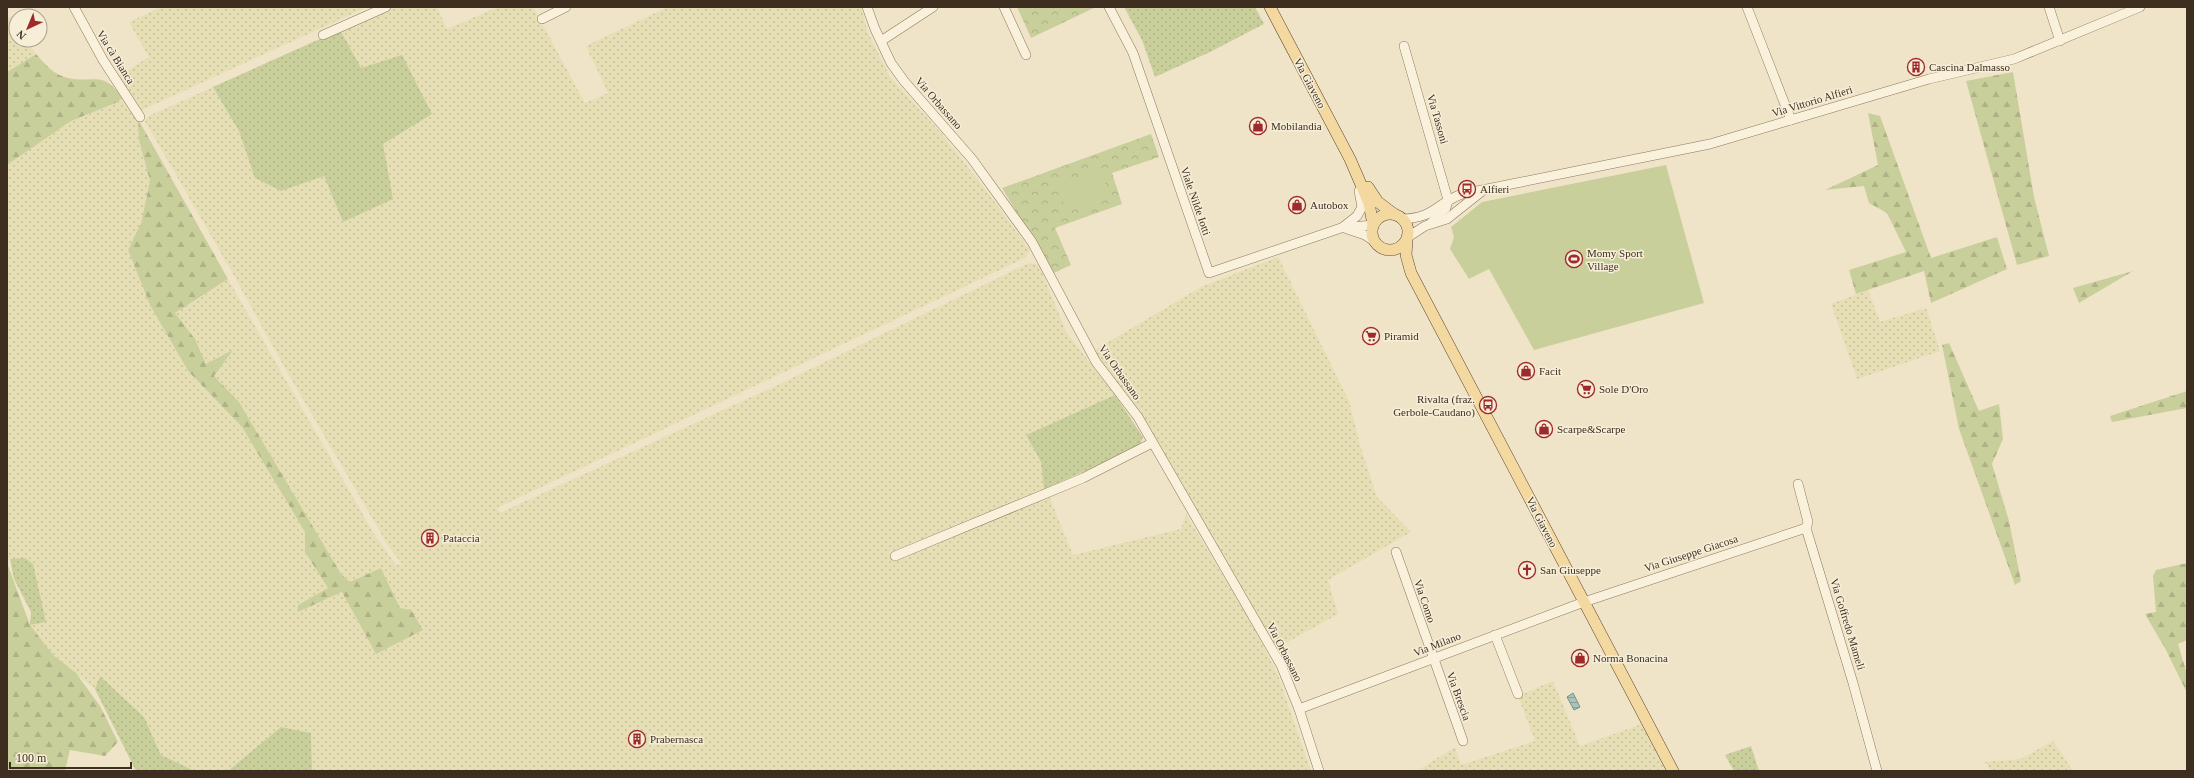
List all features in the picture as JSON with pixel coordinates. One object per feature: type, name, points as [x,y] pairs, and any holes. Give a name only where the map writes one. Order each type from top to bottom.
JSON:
[{"type":"main road","name":"Via Giaveno","points":[[1270,7],[1350,160],[1369,203],[1374,241],[1399,260],[1411,273]]},
{"type":"main road","name":"Via Giaveno","points":[[1350,160],[1378,202],[1398,216],[1408,227],[1406,255],[1411,273],[1673,771]]},
{"type":"main road","points":[[1373,225],[1382,216],[1398,216]]},
{"type":"main road","points":[[1386,250],[1400,248],[1408,239]]},
{"type":"street","name":"Via cà Bianca","points":[[74,7],[102,60],[140,117]]},
{"type":"street","points":[[323,35],[386,7]]},
{"type":"street","points":[[542,19],[566,7]]},
{"type":"street","name":"Via Orbassano","points":[[867,7],[891,63],[904,81],[972,159],[1032,242],[1096,362],[1138,417],[1281,665],[1299,709],[1319,771]]},
{"type":"street","points":[[881,41],[933,7]]},
{"type":"street","points":[[1004,7],[1026,55]]},
{"type":"street","name":"Viale Nilde Iotti","points":[[1109,7],[1133,53],[1208,273],[1341,228]]},
{"type":"street","points":[[1747,7],[1791,120]]},
{"type":"street","points":[[2049,7],[2060,41]]},
{"type":"street","name":"Via Vittorio Alfieri","points":[[1398,216],[1429,215],[1448,200],[1462,194],[1710,144],[1950,73],[2014,59],[2140,7]]},
{"type":"street","name":"Via Tassoni","points":[[1404,46],[1448,200]]},
{"type":"street","name":"Via Giaveno","points":[[1341,228],[1357,216],[1362,207],[1350,160]]},
{"type":"street","name":"Via Vittorio Alfieri","points":[[1431,223],[1447,219],[1482,191]]},
{"type":"street","name":"Via Vittorio Alfieri","points":[[1408,239],[1431,223],[1446,208],[1448,200]]},
{"type":"street","points":[[1341,228],[1373,225]]},
{"type":"street","points":[[1341,228],[1357,232],[1374,241]]},
{"type":"street","points":[[895,556],[1083,478],[1152,443]]},
{"type":"street","name":"Via Goffredo Mameli","points":[[1798,484],[1808,522],[1806,528],[1853,683],[1877,771]]},
{"type":"street","name":"Via Giuseppe Giacosa","points":[[1584,602],[1806,528]]},
{"type":"street","name":"Via Como","points":[[1396,552],[1432,659]]},
{"type":"street","name":"Via Milano","points":[[1299,709],[1584,602]]},
{"type":"street","points":[[1495,635],[1518,694]]},
{"type":"street","name":"Via Brescia","points":[[1432,659],[1463,741]]},
{"type":"shaded area","points":[[162,7],[367,7],[140,111],[117,77],[149,57],[129,22]]},
{"type":"shaded area","points":[[391,7],[437,7],[447,29],[498,7],[533,7],[585,103],[608,93],[586,46],[668,7],[861,7],[868,33],[890,77],[941,133],[1030,250],[1025,258],[497,508],[500,513],[784,382],[1029,263],[1039,265],[1066,332],[1115,395],[1026,435],[1041,462],[1044,489],[889,553],[892,561],[1049,496],[1073,555],[1181,529],[1186,514],[1252,624],[1277,673],[1311,771],[312,771],[311,733],[282,727],[228,771],[195,771],[161,755],[144,717],[100,676],[95,689],[54,656],[30,625],[45,622],[10,559],[7,561],[7,165],[71,121],[118,102],[122,98],[138,119],[139,140],[150,181],[141,223],[128,250],[150,305],[188,372],[242,427],[305,532],[305,552],[328,588],[298,605],[299,612],[342,592],[376,654],[423,630],[400,608],[381,568],[350,582],[341,574],[239,402],[214,376],[232,351],[206,364],[195,339],[175,313],[228,279],[374,534],[396,565],[402,564],[389,547],[286,370],[232,272],[145,121],[149,116]]},
{"type":"shaded area","points":[[7,15],[8,48],[32,48],[36,54],[7,72]]},
{"type":"shaded area","points":[[1278,257],[1349,401],[1360,445],[1377,497],[1411,532],[1328,580],[1338,614],[1275,649],[1095,350],[1201,287]]},
{"type":"shaded area","points":[[1868,290],[1880,322],[1926,308],[1940,351],[1857,379],[1831,304]]},
{"type":"shaded area","points":[[1553,681],[1580,746],[1642,724],[1666,771],[1417,771],[1455,747],[1461,765],[1535,741],[1518,696]]},
{"type":"shaded area","points":[[2053,741],[2073,771],[1991,771],[1985,762],[2021,759]]},
{"type":"green space","points":[[1017,7],[1096,7],[1031,38]]},
{"type":"green space","points":[[1124,7],[1255,7],[1264,24],[1210,52],[1155,77],[1142,40]]},
{"type":"green space","points":[[340,30],[361,68],[402,55],[432,114],[383,144],[393,199],[343,222],[324,176],[281,191],[255,178],[239,131],[213,87]]},
{"type":"green space","points":[[36,54],[50,69],[63,77],[97,79],[109,83],[122,98],[118,102],[71,121],[7,165],[7,72]]},
{"type":"green space","points":[[2013,72],[2034,197],[2049,256],[2017,265],[1966,81]]},
{"type":"green space","points":[[1868,113],[1880,116],[1931,258],[1997,237],[2007,269],[1931,303],[1924,271],[1856,294],[1849,270],[1906,252],[1887,213],[1869,203],[1864,186],[1825,190],[1878,165]]},
{"type":"green space","points":[[138,119],[228,279],[175,313],[195,339],[206,364],[233,350],[214,376],[239,402],[341,574],[350,582],[381,568],[400,608],[411,610],[423,630],[376,654],[342,592],[298,612],[298,605],[328,588],[305,552],[305,532],[242,427],[188,371],[150,305],[128,250],[141,223],[150,181],[139,140]]},
{"type":"green space","points":[[1151,134],[1159,157],[1112,173],[1122,204],[1055,228],[1071,265],[1054,273],[1002,188]]},
{"type":"green space","name":"Momy Sport Village","points":[[1666,165],[1704,303],[1534,350],[1489,269],[1469,279],[1450,249],[1454,237],[1451,227],[1482,202]]},
{"type":"green space","points":[[1101,170],[1110,197],[1067,212],[1057,185]]},
{"type":"green space","points":[[2133,271],[2079,303],[2073,288]]},
{"type":"green space","points":[[1949,343],[1979,411],[1999,404],[2003,439],[1992,464],[2009,521],[2021,581],[2015,585],[1959,429],[1942,345]]},
{"type":"green space","points":[[2187,391],[2187,408],[2112,422],[2110,416]]},
{"type":"green space","points":[[1115,395],[1143,437],[1139,447],[1044,489],[1041,462],[1026,435]]},
{"type":"green space","points":[[25,558],[33,564],[46,622],[30,625],[31,612],[14,579],[10,559]]},
{"type":"green space","points":[[7,563],[30,625],[54,656],[76,673],[100,706],[118,742],[105,756],[70,750],[65,771],[7,771]]},
{"type":"green space","points":[[2187,563],[2187,640],[2178,644],[2187,674],[2187,693],[2166,650],[2145,614],[2156,612],[2153,576],[2156,570]]},
{"type":"green space","points":[[100,676],[144,717],[161,755],[195,771],[136,771],[95,689]]},
{"type":"green space","points":[[281,727],[311,733],[312,771],[228,771]]},
{"type":"green space","points":[[1751,746],[1759,771],[1734,771],[1725,755]]},
{"type":"water","points":[[1573,693],[1580,707],[1574,710],[1567,697]]},
{"type":"place","name":"Cascina Dalmasso","points":[[1916,67]]},
{"type":"place","name":"Mobilandia","points":[[1258,126]]},
{"type":"place","name":"Alfieri","points":[[1467,189]]},
{"type":"place","name":"Autobox","points":[[1297,205]]},
{"type":"place","name":"Momy Sport Village","points":[[1574,259]]},
{"type":"place","name":"Piramid","points":[[1371,336]]},
{"type":"place","name":"Facit","points":[[1526,371]]},
{"type":"place","name":"Sole D'Oro","points":[[1586,389]]},
{"type":"place","name":"Rivalta (fraz. Gerbole-Caudano)","points":[[1488,405]]},
{"type":"place","name":"Scarpe&Scarpe","points":[[1544,429]]},
{"type":"place","name":"Pataccia","points":[[430,538]]},
{"type":"place","name":"San Giuseppe","points":[[1527,570]]},
{"type":"place","name":"Norma Bonacina","points":[[1580,658]]},
{"type":"place","name":"Prabernasca","points":[[637,739]]}]
